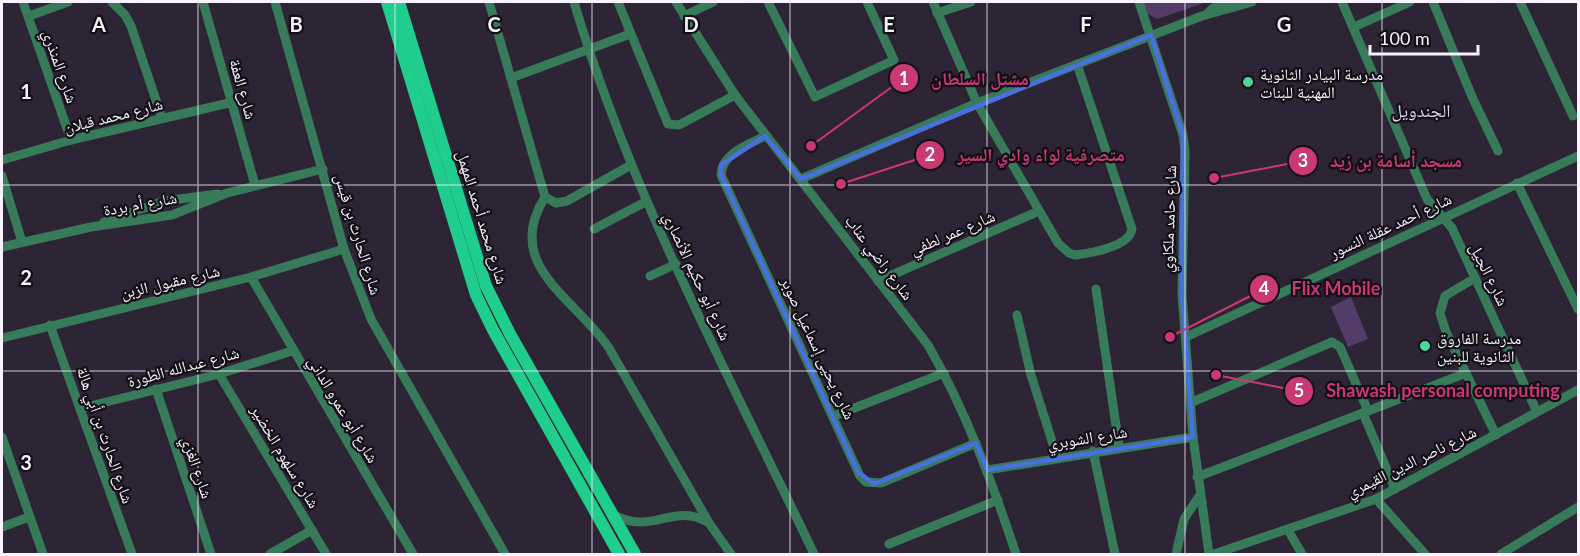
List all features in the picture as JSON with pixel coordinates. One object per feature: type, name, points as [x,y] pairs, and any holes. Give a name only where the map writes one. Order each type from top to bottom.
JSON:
[{"type":"main road","name":"شارع محمد أحمد المهمل","points":[[387,2],[470,278],[483,312],[619,555]]},
{"type":"main road","name":"شارع محمد أحمد المهمل","points":[[399,2],[480,270],[491,299],[635,555]]},
{"type":"main road","points":[[510,362],[522,355]]},
{"type":"street","name":"شارع المنذري","points":[[23,2],[71,140]]},
{"type":"street","points":[[29,16],[68,2]]},
{"type":"street","points":[[112,2],[125,15],[131,26],[162,118]]},
{"type":"street","name":"شارع العفة","points":[[203,2],[255,185]]},
{"type":"street","name":"شارع الحارث بن قيس","points":[[275,2],[345,249],[371,319],[505,555]]},
{"type":"street","points":[[489,2],[545,197],[531,230],[535,260],[546,278],[592,325],[609,348],[709,523],[731,555]]},
{"type":"street","name":"شارع أبو حكيم الأنصاري","points":[[574,2],[589,49],[647,201],[814,555]]},
{"type":"street","points":[[618,2],[668,124],[679,125],[735,95]]},
{"type":"street","name":"شارع راضي عناب","points":[[676,2],[735,95],[765,136],[801,179],[928,345],[944,373],[976,443],[1016,555]]},
{"type":"street","points":[[684,16],[713,2]]},
{"type":"street","points":[[768,2],[815,98],[894,60],[869,6]]},
{"type":"street","points":[[933,2],[977,103],[1039,211],[1063,249],[1069,253],[1082,254],[1118,244],[1131,236],[1130,220],[1077,64]]},
{"type":"street","points":[[937,13],[971,2]]},
{"type":"street","name":"شارع حامد ملكاوي","points":[[1139,2],[1183,135],[1186,183],[1181,263],[1186,337]]},
{"type":"street","points":[[1206,15],[1213,8],[1231,2]]},
{"type":"street","points":[[801,179],[977,103],[1151,35],[1206,15],[1252,2]]},
{"type":"street","name":"شارع الجيل","points":[[1342,2],[1431,206],[1452,228],[1537,412]]},
{"type":"street","points":[[1354,27],[1410,2]]},
{"type":"street","points":[[1433,2],[1473,99],[1498,151]]},
{"type":"street","points":[[1520,2],[1573,116]]},
{"type":"street","points":[[511,78],[630,34]]},
{"type":"street","name":"شارع محمد قبلان","points":[[2,160],[71,140],[232,102]]},
{"type":"street","name":"شارع يحيى إسماعيل صوبر","points":[[765,136],[726,159],[722,165],[721,175],[858,472],[866,482],[874,484],[890,480],[976,443]]},
{"type":"street","name":"شارع أحمد عقلة النسور","points":[[1186,337],[1578,156]]},
{"type":"street","points":[[545,197],[556,204],[567,201],[632,165]]},
{"type":"street","name":"شارع أم بردة","points":[[2,247],[91,227],[172,215],[227,193],[323,169]]},
{"type":"street","points":[[2,176],[22,242]]},
{"type":"street","points":[[1517,183],[1578,309]]},
{"type":"street","name":"شارع أم بردة","points":[[91,227],[164,201],[227,193]]},
{"type":"street","points":[[594,229],[647,201]]},
{"type":"street","name":"شارع عمر لطفي","points":[[879,281],[1039,211]]},
{"type":"street","name":"شارع مقبول الزبن","points":[[2,338],[251,277],[345,249]]},
{"type":"street","points":[[650,276],[676,264]]},
{"type":"street","name":"شارع أبو عمرو الداني","points":[[251,277],[412,555]]},
{"type":"street","points":[[1475,278],[1451,290],[1440,307],[1446,332],[1496,435]]},
{"type":"street","points":[[1096,289],[1119,446]]},
{"type":"street","points":[[1017,315],[1030,375],[1057,457]]},
{"type":"street","name":"شارع الحارث بن أبي هالة","points":[[50,325],[82,408],[132,555]]},
{"type":"street","points":[[1186,337],[1197,477],[1209,555]]},
{"type":"street","points":[[1190,404],[1332,342],[1340,347],[1395,489]]},
{"type":"street","name":"شارع عبدالله الطورة","points":[[82,408],[219,374],[292,351]]},
{"type":"street","points":[[834,416],[944,373]]},
{"type":"street","points":[[1197,477],[1466,373]]},
{"type":"street","name":"شارع سلهوم الخضير","points":[[219,374],[326,555]]},
{"type":"street","name":"شارع الغزي","points":[[156,389],[211,555]]},
{"type":"street","name":"شارع ناصر الدين القيمري","points":[[1214,555],[1376,499],[1578,390]]},
{"type":"street","points":[[2,437],[43,555]]},
{"type":"street","name":"شارع الشوبري","points":[[987,470],[1119,446],[1193,437]]},
{"type":"street","points":[[1093,451],[1115,555]]},
{"type":"street","points":[[1176,555],[1184,519],[1200,495]]},
{"type":"street","points":[[1376,499],[1425,555]]},
{"type":"street","points":[[889,544],[998,501]]},
{"type":"street","points":[[1501,555],[1578,507]]},
{"type":"street","points":[[610,512],[633,524],[651,524],[683,515],[709,523]]},
{"type":"street","points":[[2,527],[29,517]]},
{"type":"street","points":[[270,555],[312,530]]},
{"type":"street","points":[[1288,530],[1302,555]]},
{"type":"highlighted area","points":[[1151,35],[1183,135],[1182,295],[1193,437],[987,470],[976,443],[874,484],[858,472],[721,175],[721,165],[765,136],[801,179]]},
{"type":"shaded area","points":[[1142,2],[1207,2],[1157,19],[1146,13]]},
{"type":"shaded area","points":[[1351,297],[1368,339],[1348,347],[1331,307]]},
{"type":"place","name":"مدرسة البيادر الثانوية المهنية للبنات","points":[[1248,82]]},
{"type":"place","name":"مشتل السلطان","points":[[811,146]]},
{"type":"place","name":"مسجد أسامة بن زيد","points":[[1214,178]]},
{"type":"place","name":"متصرفية لواء وادي السير","points":[[841,184]]},
{"type":"place","name":"Flix Mobile","points":[[1170,337]]},
{"type":"place","name":"مدرسة الفاروق الثانوية للبنين","points":[[1425,346]]},
{"type":"place","name":"Shawash personal computing","points":[[1216,375]]},
{"type":"district","name":"الجندويل","points":[[1421,110]]}]
